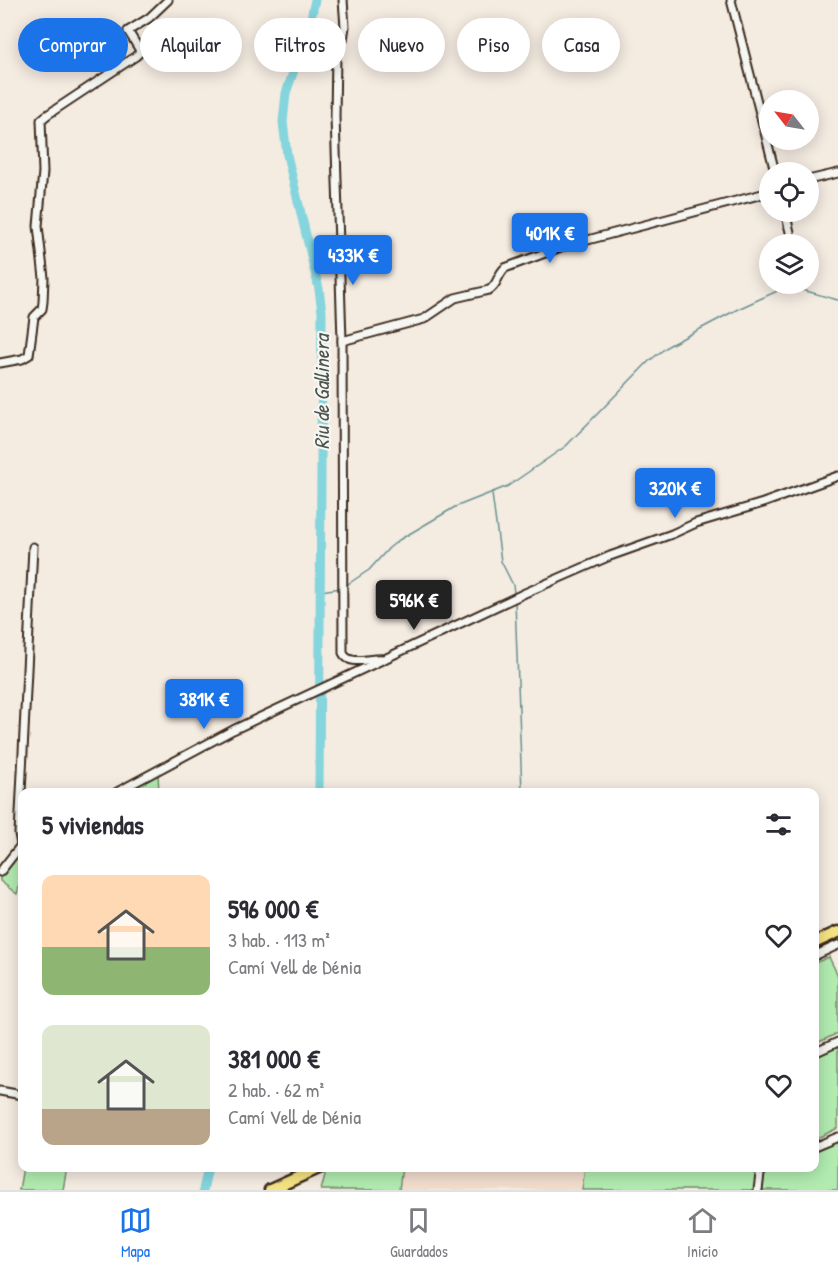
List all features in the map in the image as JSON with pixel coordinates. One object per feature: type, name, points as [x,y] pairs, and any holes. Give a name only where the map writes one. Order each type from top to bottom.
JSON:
[{"type":"highway","points":[[819,941],[838,932]]},
{"type":"highway","points":[[270,1190],[310,1172]]},
{"type":"street","points":[[0,363],[22,359],[29,355],[34,317],[43,306],[44,278],[38,226],[43,172],[41,120],[136,56],[140,52],[129,31],[149,18],[168,0]]},
{"type":"street","points":[[343,0],[345,27],[343,40],[336,55],[335,117],[342,341],[343,653],[352,661],[384,659]]},
{"type":"street","points":[[731,0],[773,162]]},
{"type":"street","points":[[819,177],[838,173]]},
{"type":"street","points":[[342,341],[430,316],[455,298],[494,287],[500,272],[505,268],[543,253],[759,195]]},
{"type":"street","points":[[788,222],[790,232]]},
{"type":"street","points":[[125,788],[199,747],[330,684],[609,556],[696,523],[838,476]]},
{"type":"street","points":[[22,788],[33,547]]},
{"type":"street","points":[[359,660],[364,668]]},
{"type":"street","points":[[0,872],[18,849]]},
{"type":"street","points":[[819,954],[838,945]]},
{"type":"street","points":[[819,1051],[838,1042]]},
{"type":"street","points":[[0,1091],[18,1094]]},
{"type":"street","points":[[819,1145],[838,1137]]},
{"type":"street","points":[[758,1190],[761,1172]]},
{"type":"shaded area","points":[[402,1172],[584,1172],[582,1190],[399,1190]]},
{"type":"green space","points":[[158,774],[159,788],[132,788]]},
{"type":"green space","points":[[18,855],[17,894],[0,881]]},
{"type":"green space","points":[[829,957],[838,976],[838,1033],[819,1042],[819,961]]},
{"type":"green space","points":[[838,1047],[838,1128],[819,1137],[819,1055]]},
{"type":"green space","points":[[838,1142],[838,1190],[760,1190],[762,1174],[767,1172],[819,1172],[819,1150]]},
{"type":"green space","points":[[22,1172],[66,1172],[63,1190],[19,1190]]},
{"type":"green space","points":[[324,1172],[401,1172],[399,1190],[321,1190],[325,1175]]},
{"type":"green space","points":[[584,1172],[757,1172],[755,1190],[582,1190]]},
{"type":"waterway","name":"Riu de Gallinera","points":[[315,0],[309,27],[286,93],[283,122],[287,155],[319,289],[322,312],[319,788]]},
{"type":"waterway","points":[[345,586],[369,570],[399,540],[455,507],[508,486],[566,446],[648,362],[668,346],[786,287],[838,300]]},
{"type":"waterway","points":[[492,494],[501,561],[513,585],[514,593]]},
{"type":"waterway","points":[[321,591],[341,588]]},
{"type":"waterway","points":[[515,601],[522,788]]},
{"type":"waterway","name":"Riu de Gallinera","points":[[203,1190],[207,1172]]}]
